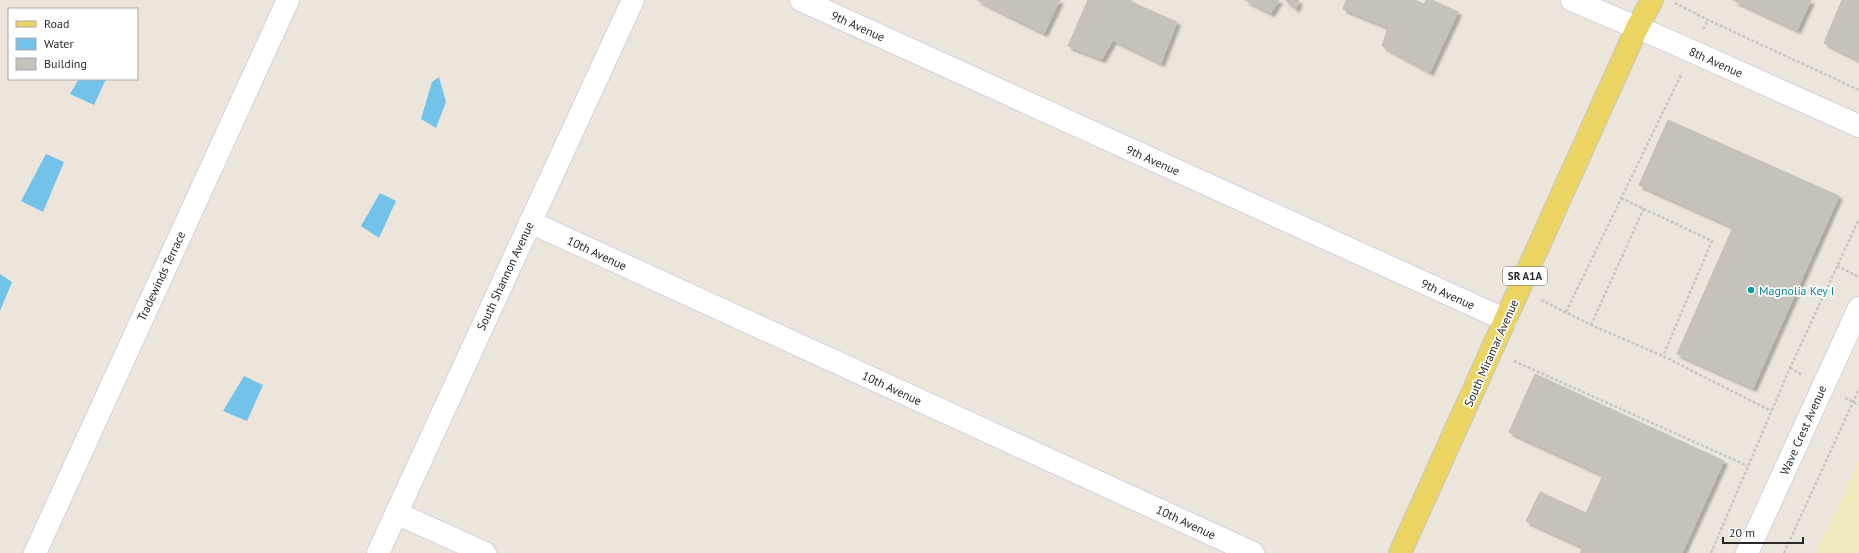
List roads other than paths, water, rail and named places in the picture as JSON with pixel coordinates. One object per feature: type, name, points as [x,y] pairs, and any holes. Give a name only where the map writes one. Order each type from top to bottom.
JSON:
[{"type":"main road","name":"South Miramar Avenue","points":[[1400,553],[1637,28],[1652,0]]},
{"type":"street","name":"Tradewinds Terrace","points":[[35,553],[288,0]]},
{"type":"street","name":"South Shannon Avenue","points":[[378,553],[633,0]]},
{"type":"street","name":"9th Avenue","points":[[801,0],[1506,320]]},
{"type":"street","name":"8th Avenue","points":[[1572,0],[1859,126]]},
{"type":"street","name":"10th Avenue","points":[[530,222],[1253,553]]},
{"type":"street","name":"Wave Crest Avenue","points":[[1747,553],[1859,308]]},
{"type":"street","points":[[396,513],[485,553]]},
{"type":"water","points":[[439,77],[446,102],[436,128],[421,119],[432,82]]},
{"type":"water","points":[[78,80],[106,80],[94,105],[70,94]]},
{"type":"water","points":[[46,154],[64,162],[43,212],[21,201]]},
{"type":"water","points":[[380,193],[396,201],[379,238],[361,226]]},
{"type":"water","points":[[0,274],[12,282],[0,311]]},
{"type":"water","points":[[244,376],[263,385],[247,421],[223,411]]},
{"type":"place","name":"Magnolia Key I","points":[[1751,290]]}]
